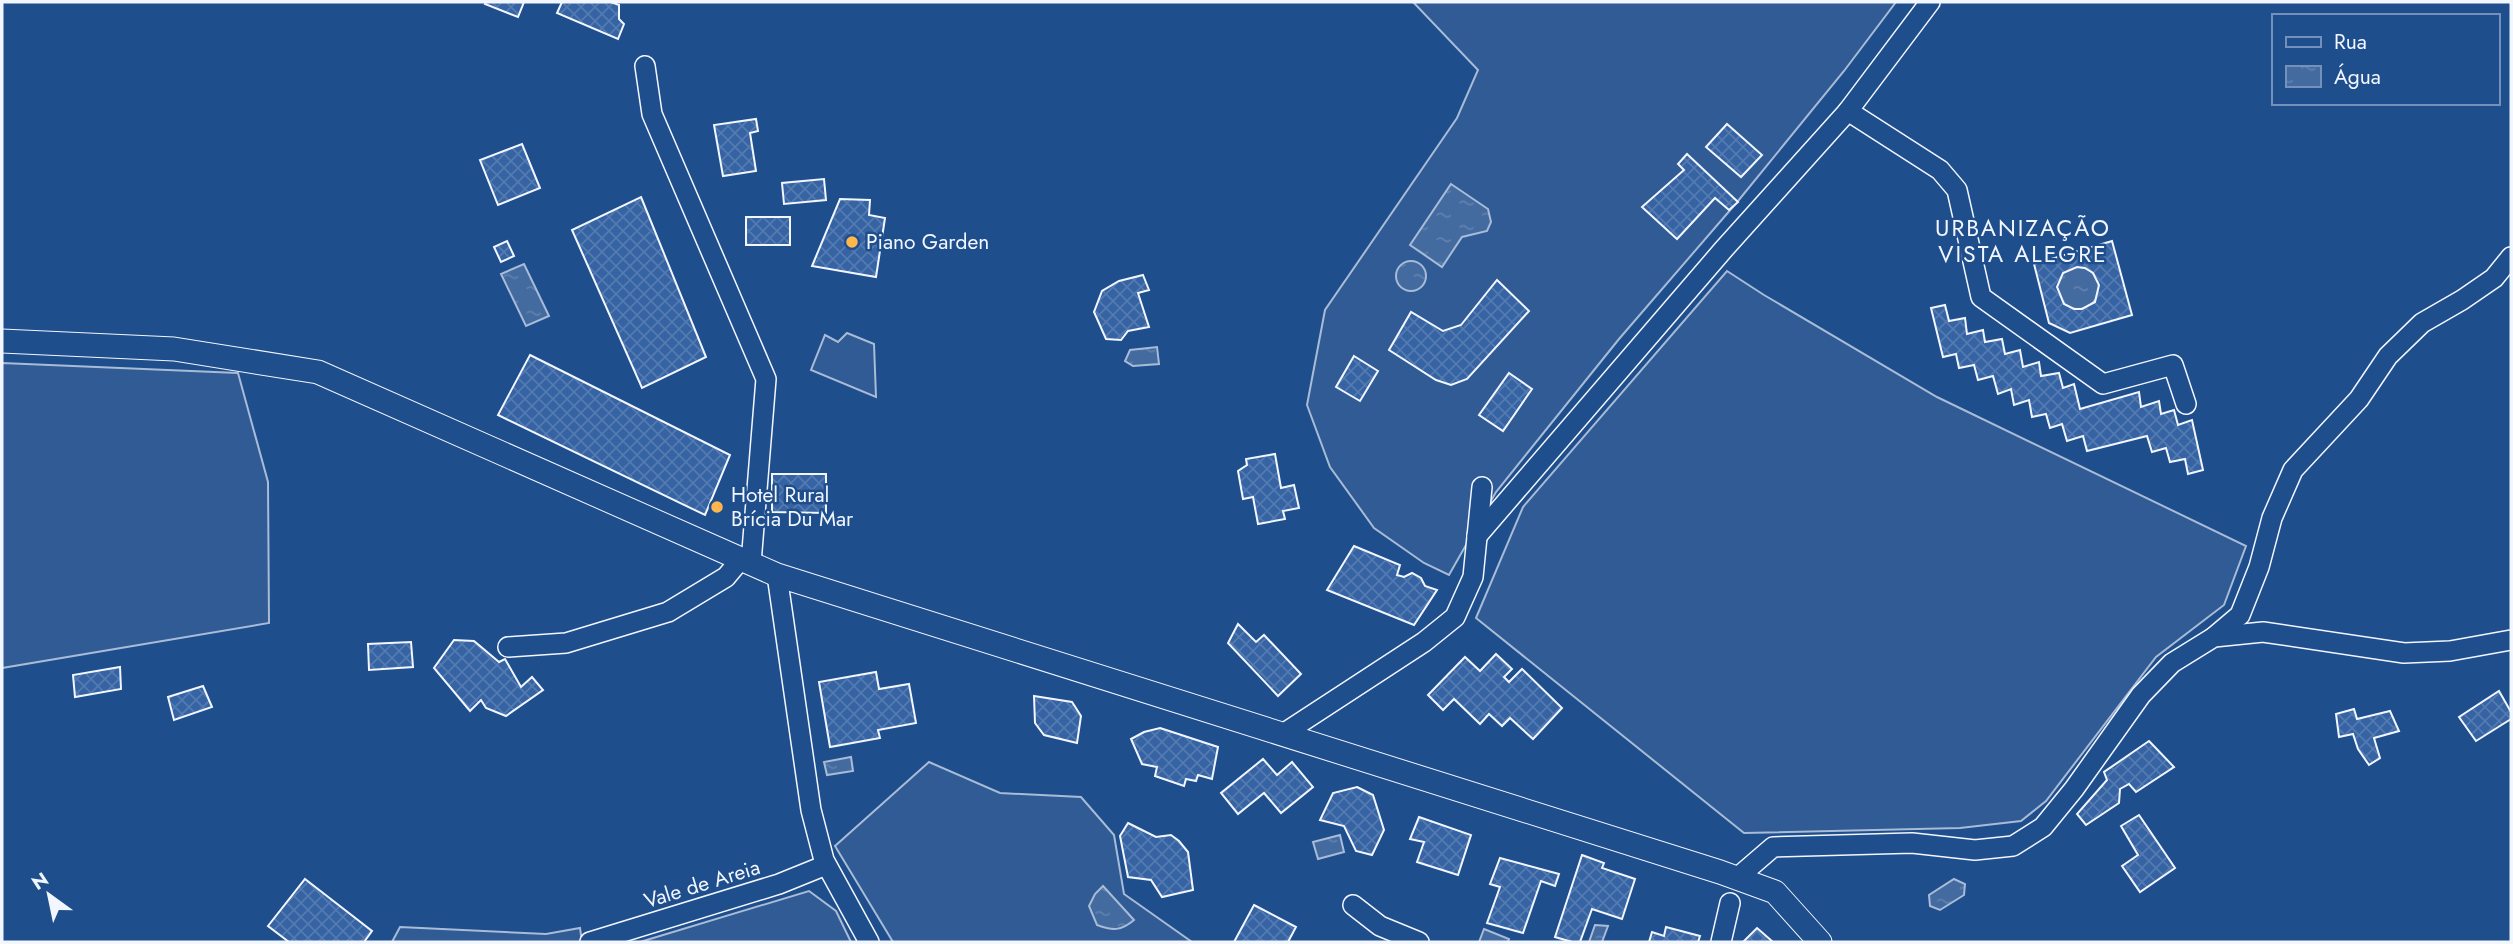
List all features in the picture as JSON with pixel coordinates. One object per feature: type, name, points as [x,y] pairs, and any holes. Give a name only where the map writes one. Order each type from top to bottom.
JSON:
[{"type":"street","points":[[1477,536],[1715,260],[1848,111],[1930,2]]},
{"type":"street","points":[[508,647],[566,643],[668,612],[726,577],[746,561],[766,379],[652,114],[645,66]]},
{"type":"street","points":[[1848,111],[1940,170],[1957,190],[1981,297],[2103,384],[2173,365],[2186,404]]},
{"type":"street","points":[[1737,878],[1773,847],[1912,843],[1975,850],[2013,846],[2043,827],[2074,789],[2141,695],[2172,663],[2214,637],[2240,615],[2259,567],[2272,518],[2293,470],[2326,431],[2359,399],[2388,356],[2423,323],[2494,278],[2511,257]]},
{"type":"street","points":[[2,341],[174,349],[318,372],[777,575],[1775,892],[1820,942]]},
{"type":"street","points":[[1283,734],[1424,642],[1455,617],[1473,578],[1482,488]]},
{"type":"street","points":[[777,575],[811,810],[827,865],[869,942]]},
{"type":"street","points":[[2214,637],[2263,632],[2404,653],[2449,651],[2511,639]]},
{"type":"street","name":"Vale de Areia","points":[[590,942],[779,884],[827,865]]},
{"type":"street","points":[[1721,942],[1730,903]]},
{"type":"street","points":[[1353,905],[1380,926],[1419,942]]},
{"type":"shaded area","points":[[1413,2],[1896,2],[1844,71],[1738,201],[1619,339],[1496,492],[1449,575],[1424,563],[1374,528],[1330,467],[1307,405],[1325,310],[1457,118],[1478,70]]},
{"type":"shaded area","points":[[1727,271],[1937,397],[2246,546],[2224,605],[2156,657],[2046,801],[2021,821],[1960,828],[1744,833],[1476,618],[1523,507]]},
{"type":"shaded area","points":[[847,333],[874,344],[876,397],[811,370],[825,335],[838,342]]},
{"type":"shaded area","points":[[2,363],[238,373],[268,482],[269,623],[2,668]]},
{"type":"shaded area","points":[[929,762],[1000,793],[1081,797],[1114,835],[1124,894],[1192,942],[893,942],[835,846]]},
{"type":"shaded area","points":[[809,891],[836,911],[851,942],[640,942]]},
{"type":"shaded area","points":[[400,927],[546,934],[580,928],[582,942],[392,942]]},
{"type":"water","points":[[1451,184],[1488,209],[1491,222],[1487,231],[1462,237],[1442,267],[1410,245]]},
{"type":"water","points":[[1411,261],[1422,265],[1426,276],[1422,287],[1411,291],[1400,287],[1396,276],[1400,265]]},
{"type":"water","points":[[524,264],[549,316],[526,326],[501,274]]},
{"type":"water","points":[[2078,267],[2093,273],[2099,288],[2093,303],[2078,309],[2063,303],[2057,288],[2063,273]]},
{"type":"water","points":[[1157,347],[1159,364],[1133,366],[1125,361],[1130,350]]},
{"type":"water","points":[[851,757],[853,771],[827,775],[824,762]]},
{"type":"water","points":[[1340,835],[1344,852],[1318,859],[1313,842]]},
{"type":"water","points":[[1954,879],[1965,884],[1964,895],[1940,910],[1930,906],[1929,895]]},
{"type":"water","points":[[1103,886],[1134,920],[1117,929],[1097,925],[1089,906]]},
{"type":"water","points":[[1595,925],[1608,926],[1602,942],[1589,942]]},
{"type":"water","points":[[1484,929],[1509,939],[1508,942],[1479,942]]},
{"type":"building","points":[[524,2],[518,17],[485,4]]},
{"type":"building","points":[[562,2],[611,2],[619,5],[619,19],[624,24],[618,39],[557,13]]},
{"type":"building","points":[[756,119],[758,131],[750,133],[756,171],[723,176],[714,125]]},
{"type":"building","points":[[1727,124],[1762,155],[1741,177],[1706,147]]},
{"type":"building","points":[[522,144],[540,188],[498,205],[480,160]]},
{"type":"building","points":[[1687,154],[1738,202],[1729,210],[1715,198],[1677,239],[1642,207],[1684,170],[1678,164]]},
{"type":"building","points":[[824,179],[826,200],[784,204],[782,183]]},
{"type":"building","points":[[641,197],[706,357],[642,388],[572,230]]},
{"type":"building","name":"Piano Garden","points":[[840,199],[870,200],[869,215],[885,218],[876,277],[812,266]]},
{"type":"building","points":[[746,217],[790,217],[790,245],[746,245]]},
{"type":"building","points":[[507,241],[514,256],[501,262],[494,247]]},
{"type":"building","points":[[2112,241],[2132,315],[2070,333],[2049,323],[2034,264]],"holes":[[[2077,267],[2093,273],[2099,285],[2095,302],[2082,309],[2074,309],[2064,304],[2057,287],[2063,273]]]},
{"type":"building","points":[[1143,275],[1149,290],[1138,293],[1149,327],[1128,331],[1121,340],[1106,339],[1094,312],[1102,291],[1119,281]]},
{"type":"building","points":[[1497,280],[1529,311],[1467,379],[1451,385],[1436,380],[1389,350],[1411,312],[1443,331],[1461,325]]},
{"type":"building","points":[[1945,305],[1949,321],[1965,318],[1967,334],[1983,330],[1985,342],[2002,339],[2005,354],[2020,350],[2023,367],[2039,362],[2041,376],[2059,373],[2063,388],[2074,384],[2080,409],[2139,392],[2141,407],[2159,401],[2161,414],[2174,410],[2178,425],[2192,420],[2203,470],[2188,474],[2185,459],[2170,462],[2166,448],[2152,452],[2147,436],[2087,451],[2083,436],[2067,441],[2062,424],[2050,428],[2046,414],[2032,417],[2029,400],[2014,405],[2011,389],[1998,394],[1993,376],[1978,380],[1974,365],[1959,368],[1956,354],[1943,357],[1931,308]]},
{"type":"building","points":[[530,355],[730,455],[705,515],[498,415]]},
{"type":"building","points":[[1354,356],[1378,371],[1360,401],[1336,387]]},
{"type":"building","points":[[1509,373],[1532,389],[1503,431],[1479,415]]},
{"type":"building","points":[[1275,454],[1281,488],[1294,485],[1299,508],[1283,511],[1285,519],[1258,524],[1253,497],[1243,499],[1238,471],[1247,465],[1246,459]]},
{"type":"building","points":[[772,474],[826,474],[826,513],[772,512]]},
{"type":"building","points":[[1354,546],[1400,565],[1397,575],[1404,577],[1412,573],[1421,578],[1425,586],[1437,590],[1414,625],[1327,590]]},
{"type":"building","points":[[1238,624],[1256,642],[1264,635],[1301,674],[1278,696],[1228,643]]},
{"type":"building","points":[[454,640],[474,641],[499,662],[505,659],[521,687],[532,677],[543,690],[506,716],[486,708],[481,700],[470,711],[434,668]]},
{"type":"building","points":[[411,642],[413,667],[369,670],[368,644]]},
{"type":"building","points":[[1496,654],[1512,669],[1504,677],[1509,682],[1522,669],[1562,708],[1533,739],[1510,718],[1502,726],[1489,714],[1480,724],[1454,699],[1443,710],[1428,695],[1465,657],[1480,671]]},
{"type":"building","points":[[120,667],[121,689],[75,697],[73,675]]},
{"type":"building","points":[[876,672],[879,689],[909,684],[916,723],[878,730],[880,738],[830,747],[819,682]]},
{"type":"building","points":[[203,686],[212,707],[174,720],[168,697]]},
{"type":"building","points":[[2499,691],[2511,712],[2511,719],[2476,741],[2459,717]]},
{"type":"building","points":[[1034,696],[1072,702],[1081,716],[1077,743],[1044,735],[1035,723]]},
{"type":"building","points":[[2354,709],[2357,719],[2390,711],[2399,731],[2374,738],[2380,758],[2369,765],[2358,749],[2353,734],[2339,737],[2336,714]]},
{"type":"building","points":[[1160,728],[1218,747],[1212,779],[1198,775],[1196,781],[1186,779],[1184,786],[1155,776],[1157,767],[1142,764],[1131,739]]},
{"type":"building","points":[[2149,741],[2174,767],[2136,792],[2129,784],[2120,789],[2119,803],[2086,825],[2077,814],[2107,780],[2104,772]]},
{"type":"building","points":[[1263,759],[1277,775],[1292,762],[1313,787],[1281,813],[1264,793],[1238,814],[1221,793]]},
{"type":"building","points":[[1357,787],[1373,795],[1384,830],[1372,855],[1356,851],[1344,826],[1320,820],[1333,793]]},
{"type":"building","points":[[2139,815],[2175,868],[2140,892],[2122,866],[2138,855],[2121,826]]},
{"type":"building","points":[[1419,817],[1471,835],[1458,875],[1417,862],[1424,842],[1410,839]]},
{"type":"building","points":[[1128,823],[1156,837],[1171,835],[1179,841],[1188,852],[1193,890],[1162,897],[1151,880],[1128,877],[1120,836]]},
{"type":"building","points":[[1582,855],[1604,863],[1602,868],[1635,879],[1622,919],[1592,909],[1580,942],[1572,942],[1555,937]]},
{"type":"building","points":[[1500,858],[1559,874],[1555,886],[1541,881],[1523,933],[1487,923],[1500,887],[1490,884]]},
{"type":"building","points":[[305,879],[372,931],[364,942],[289,942],[268,926]]},
{"type":"building","points":[[1254,905],[1296,927],[1288,942],[1234,942]]},
{"type":"building","points":[[1666,927],[1700,936],[1698,942],[1649,942],[1652,932],[1664,936]]},
{"type":"building","points":[[1757,928],[1773,942],[1743,942]]},
{"type":"place","name":"Piano Garden","points":[[852,242]]},
{"type":"place","name":"Hotel Rural Brícia Du Mar","points":[[717,507]]},
{"type":"district","name":"URBANIZAÇÃO VISTA ALEGRE","points":[[2023,241]]}]
